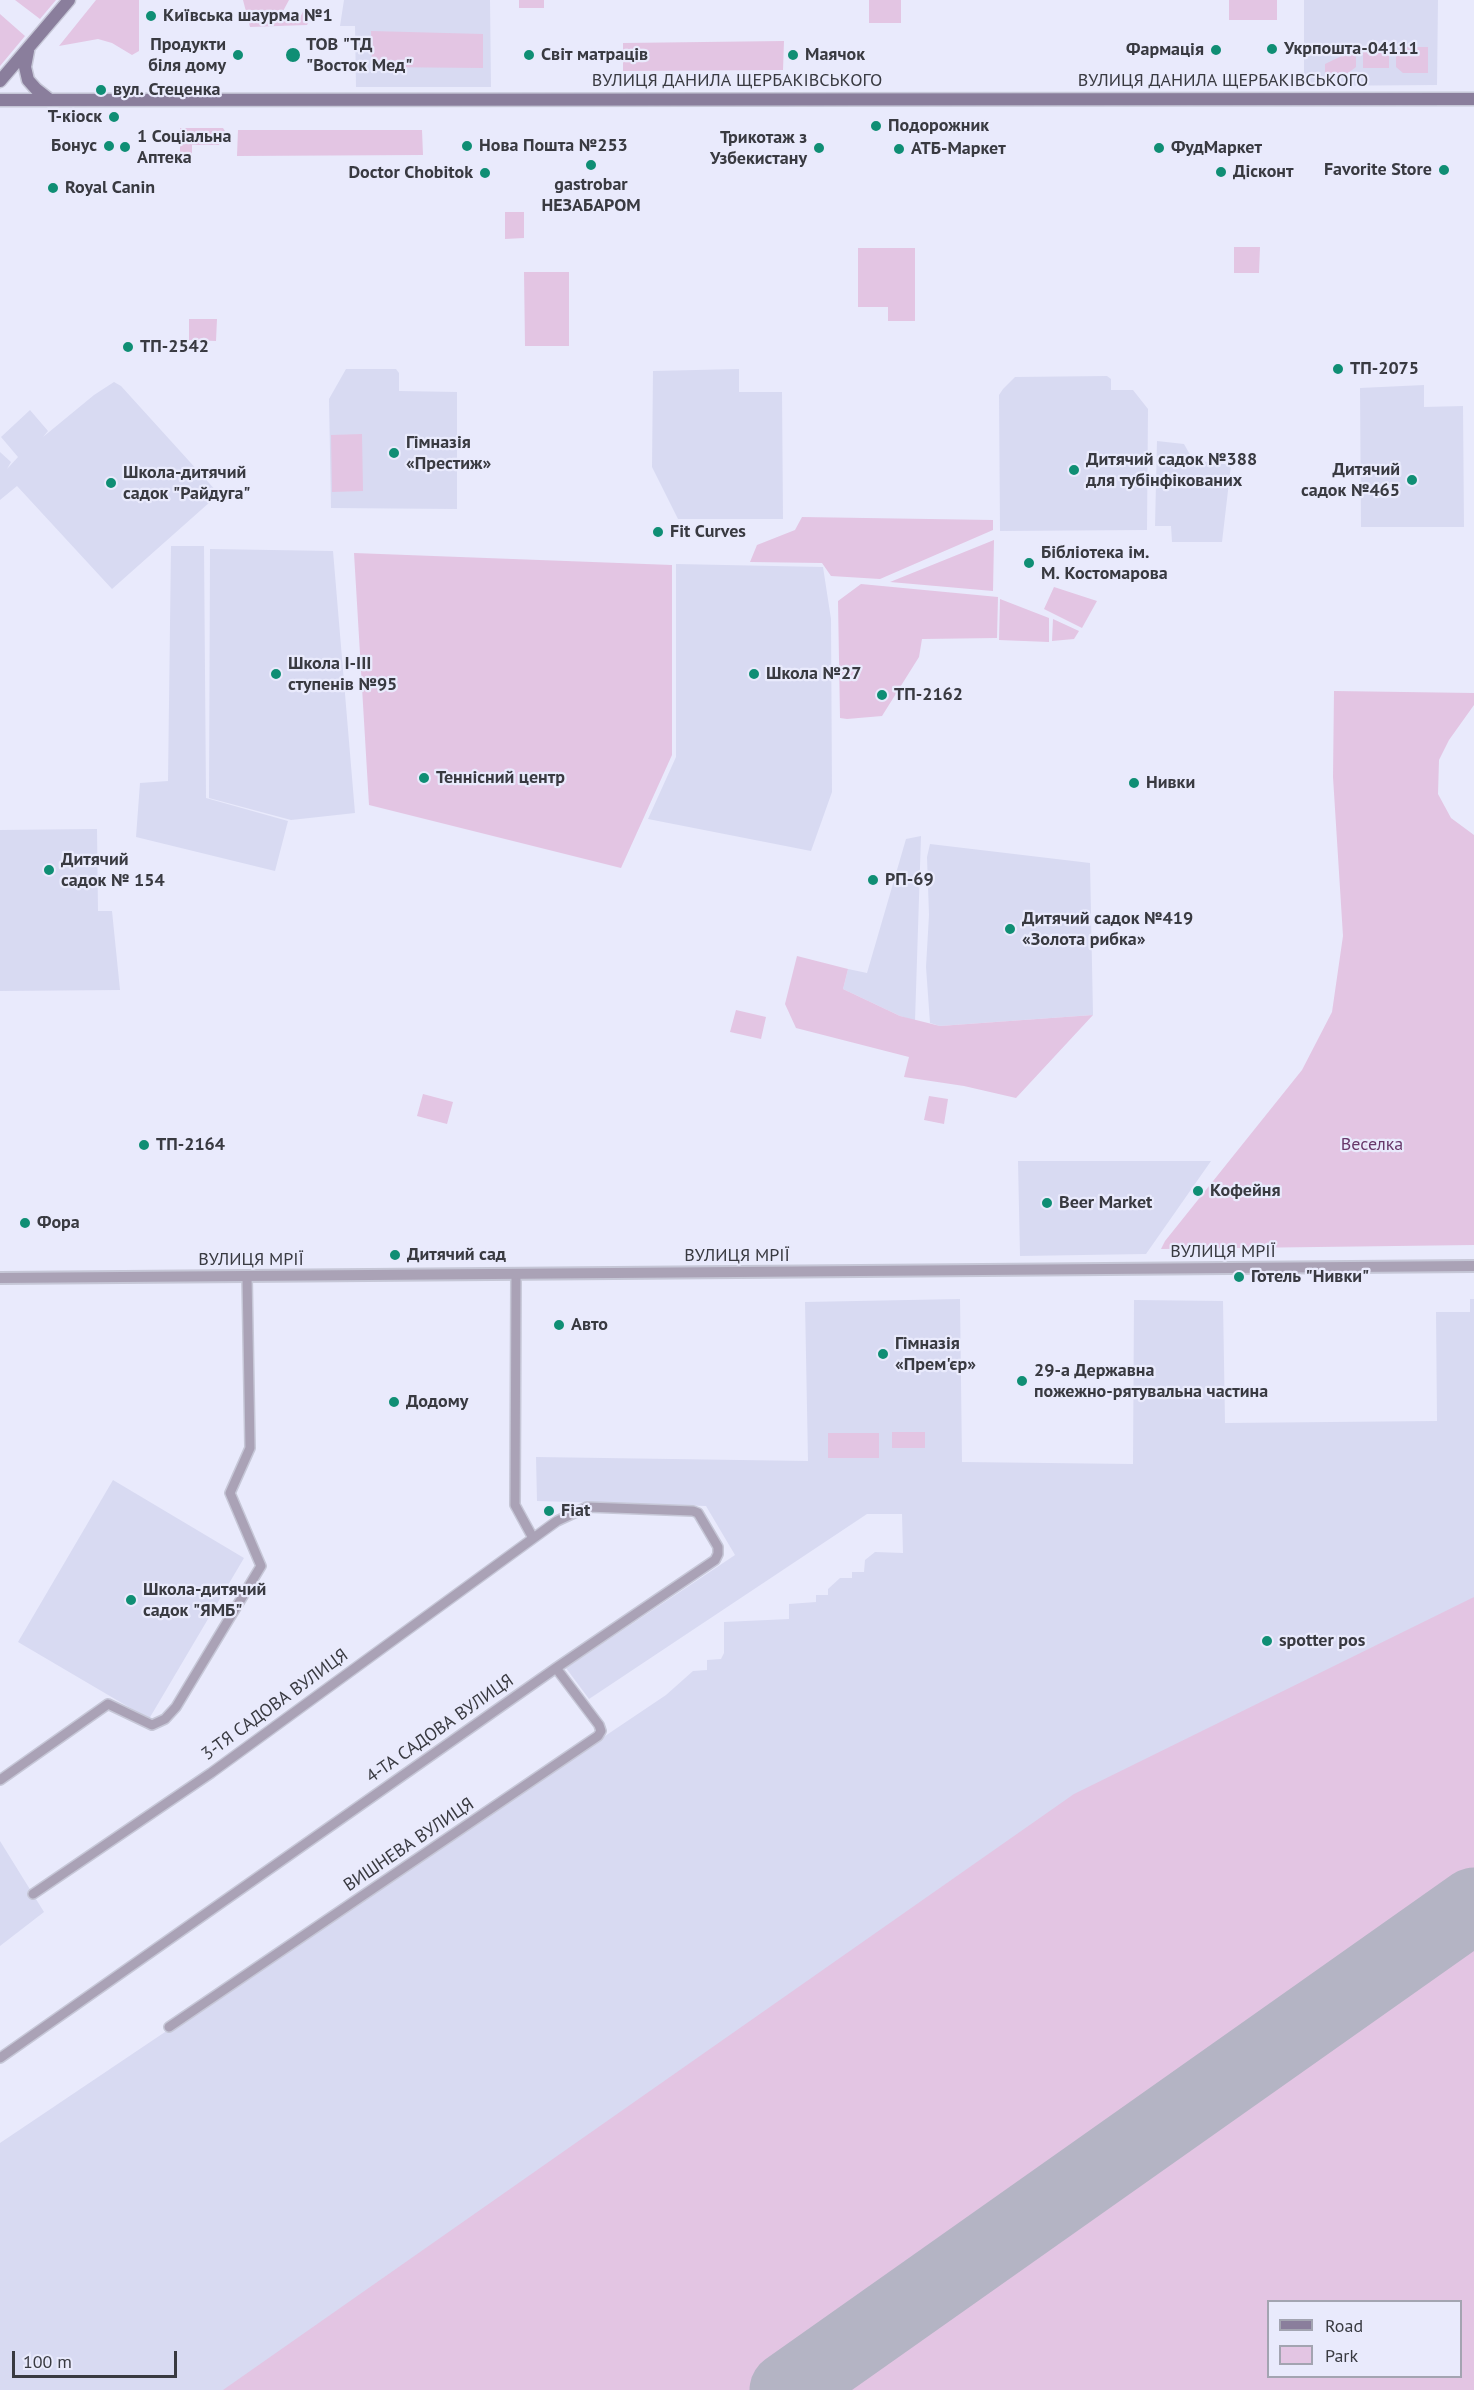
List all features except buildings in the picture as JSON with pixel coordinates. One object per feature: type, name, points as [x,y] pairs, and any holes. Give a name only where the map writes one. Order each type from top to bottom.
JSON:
[{"type":"main road","points":[[0,81],[69,0]]},
{"type":"main road","points":[[29,48],[25,67],[28,80],[50,100]]},
{"type":"main road","name":"ВУЛИЦЯ ДАНИЛА ЩЕРБАКІВСЬКОГО","points":[[0,100],[1474,99]]},
{"type":"street","name":"ВУЛИЦЯ МРІЇ","points":[[0,1278],[1474,1266]]},
{"type":"street","points":[[516,1274],[515,1504],[533,1538]]},
{"type":"street","points":[[0,1780],[108,1704],[152,1725],[171,1714],[261,1566],[230,1494],[250,1448],[246,1276]]},
{"type":"street","name":"4-ТА САДОВА ВУЛИЦЯ","points":[[0,2058],[556,1668],[716,1560],[718,1547],[698,1514],[693,1511],[587,1507],[557,1521],[533,1538]]},
{"type":"street","name":"3-ТЯ САДОВА ВУЛИЦЯ","points":[[33,1894],[211,1773],[533,1538]]},
{"type":"street","name":"ВИШНЕВА ВУЛИЦЯ","points":[[169,2026],[598,1736],[601,1731],[599,1725],[556,1668]]},
{"type":"shaded area","points":[[344,0],[490,0],[491,87],[356,87],[355,26],[340,26]]},
{"type":"shaded area","points":[[1304,0],[1438,0],[1437,85],[1304,86]]},
{"type":"shaded area","name":"Гімназія «Престиж»","points":[[346,369],[396,369],[399,373],[399,391],[457,392],[457,509],[331,508],[329,399]]},
{"type":"shaded area","points":[[739,369],[739,392],[782,392],[783,519],[678,519],[652,467],[653,371]]},
{"type":"shaded area","name":"Дитячий садок №388 для тубінфікованих","points":[[1107,376],[1111,379],[1111,390],[1133,390],[1148,409],[1147,530],[1000,531],[999,395],[1003,389],[1015,377]]},
{"type":"shaded area","name":"Школа-дитячий садок \"Райдуга\"","points":[[114,382],[121,386],[219,494],[112,589],[17,486],[0,500],[0,452],[11,462],[7,469],[18,457],[1,437],[30,410],[48,431],[43,437],[94,395]]},
{"type":"shaded area","name":"Дитячий садок №465","points":[[1424,385],[1424,407],[1463,406],[1464,527],[1361,527],[1360,388]]},
{"type":"shaded area","points":[[1157,441],[1184,444],[1193,460],[1231,465],[1222,542],[1172,542],[1171,526],[1155,526]]},
{"type":"shaded area","points":[[171,546],[204,546],[206,798],[288,821],[275,871],[136,837],[140,783],[168,781]]},
{"type":"shaded area","name":"Школа І-ІІІ ступенів №95","points":[[210,549],[333,551],[355,813],[291,820],[209,798]]},
{"type":"shaded area","name":"Школа №27","points":[[676,564],[823,567],[831,619],[832,792],[811,851],[648,819],[676,757]]},
{"type":"shaded area","name":"Дитячий садок № 154","points":[[97,829],[98,911],[112,911],[120,990],[0,991],[0,830]]},
{"type":"shaded area","points":[[921,836],[915,1021],[843,989],[848,969],[867,973],[906,839]]},
{"type":"shaded area","name":"Дитячий садок №419 «Золота рибка»","points":[[930,844],[1090,863],[1093,1015],[940,1026],[930,1023],[926,967],[929,915],[927,857]]},
{"type":"shaded area","points":[[1018,1161],[1211,1161],[1146,1254],[1020,1256]]},
{"type":"shaded area","points":[[960,1299],[962,1462],[1133,1464],[1134,1300],[1223,1301],[1225,1423],[1437,1421],[1436,1312],[1470,1312],[1470,1299],[1474,1299],[1474,2390],[0,2390],[0,2143],[666,1695],[693,1671],[707,1670],[707,1660],[721,1659],[724,1653],[724,1622],[789,1619],[789,1604],[816,1602],[816,1595],[828,1595],[828,1589],[840,1578],[852,1578],[852,1572],[864,1572],[865,1560],[875,1552],[903,1553],[902,1514],[867,1514],[589,1699],[566,1668],[735,1555],[706,1506],[537,1501],[536,1457],[808,1461],[805,1302]]},
{"type":"shaded area","name":"Школа-дитячий садок \"ЯМБ\"","points":[[113,1480],[244,1558],[149,1719],[18,1642]]},
{"type":"shaded area","points":[[0,1841],[44,1912],[0,1946]]},
{"type":"green space","points":[[15,0],[56,0],[40,19]]},
{"type":"green space","points":[[96,0],[139,0],[139,51],[132,55],[112,43],[98,39],[59,46]]},
{"type":"green space","points":[[243,0],[289,0],[282,13],[299,20],[305,7],[313,14],[307,25],[250,27]]},
{"type":"green space","points":[[519,0],[544,0],[544,8],[519,8]]},
{"type":"green space","points":[[869,0],[901,0],[901,23],[869,23]]},
{"type":"green space","points":[[1229,0],[1277,0],[1277,20],[1229,20]]},
{"type":"green space","points":[[0,14],[25,36],[0,66]]},
{"type":"green space","points":[[371,31],[483,34],[483,68],[372,67]]},
{"type":"green space","points":[[784,41],[783,70],[623,71],[623,43]]},
{"type":"green space","points":[[1382,47],[1389,50],[1389,68],[1363,68],[1363,48]]},
{"type":"green space","points":[[1403,47],[1428,47],[1428,73],[1403,73],[1396,67],[1396,53],[1403,52]]},
{"type":"green space","points":[[1356,49],[1356,67],[1348,73],[1325,73],[1325,64]]},
{"type":"green space","points":[[180,128],[223,128],[225,131],[219,145],[192,145],[192,155],[180,155]]},
{"type":"green space","points":[[238,130],[422,130],[423,155],[237,156]]},
{"type":"green space","points":[[505,212],[524,212],[524,238],[505,239]]},
{"type":"green space","points":[[1234,247],[1260,247],[1259,273],[1234,273]]},
{"type":"green space","points":[[858,248],[915,248],[915,321],[888,321],[888,307],[858,307]]},
{"type":"green space","points":[[524,272],[569,272],[569,346],[525,346]]},
{"type":"green space","points":[[189,319],[217,319],[216,341],[189,340]]},
{"type":"green space","points":[[362,434],[363,491],[332,492],[331,435]]},
{"type":"green space","points":[[802,517],[993,520],[993,530],[880,579],[831,576],[822,563],[750,562],[757,545],[795,530]]},
{"type":"green space","points":[[994,540],[993,591],[890,582]]},
{"type":"green space","points":[[354,553],[672,565],[672,755],[621,868],[369,805]]},
{"type":"green space","points":[[861,584],[998,597],[997,638],[922,639],[919,657],[882,716],[840,718],[838,601]]},
{"type":"green space","points":[[1054,587],[1097,601],[1082,628],[1044,609]]},
{"type":"green space","points":[[1000,599],[1049,618],[1049,642],[999,640]]},
{"type":"green space","points":[[1053,619],[1079,631],[1074,639],[1052,641]]},
{"type":"green space","name":"Веселка","points":[[1334,691],[1474,693],[1474,705],[1449,740],[1439,760],[1438,794],[1451,818],[1474,835],[1474,1245],[1161,1249],[1165,1241],[1302,1070],[1332,1012],[1343,936],[1333,777]]},
{"type":"green space","points":[[797,956],[848,969],[843,989],[900,1016],[940,1026],[1093,1015],[1016,1098],[964,1086],[904,1077],[909,1057],[796,1028],[785,1004]]},
{"type":"green space","points":[[736,1010],[766,1017],[761,1039],[730,1032]]},
{"type":"green space","points":[[423,1094],[453,1102],[447,1124],[417,1116]]},
{"type":"green space","points":[[929,1096],[948,1099],[944,1124],[924,1120]]},
{"type":"green space","points":[[892,1432],[925,1432],[925,1448],[892,1448]]},
{"type":"green space","points":[[828,1433],[879,1433],[879,1458],[828,1458]]},
{"type":"green space","points":[[1474,1597],[1474,2390],[223,2390],[1074,1794]]},
{"type":"runway","points":[[787,2390],[1474,1905]]},
{"type":"place","name":"Київська шаурма №1","points":[[151,16]]},
{"type":"place","name":"Укрпошта-04111","points":[[1272,49]]},
{"type":"place","name":"Фармація","points":[[1216,50]]},
{"type":"place","name":"Продукти біля дому","points":[[238,55]]},
{"type":"place","name":"ТОВ \"ТД \"Восток Мед\"","points":[[293,55]]},
{"type":"place","name":"Світ матраців","points":[[529,55]]},
{"type":"place","name":"Маячок","points":[[793,55]]},
{"type":"place","name":"вул. Стеценка","points":[[101,90]]},
{"type":"place","name":"Т-кіоск","points":[[114,117]]},
{"type":"place","name":"Подорожник","points":[[876,126]]},
{"type":"place","name":"Бонус","points":[[109,146]]},
{"type":"place","name":"Нова Пошта №253","points":[[467,146]]},
{"type":"place","name":"1 Соціальна Аптека","points":[[125,147]]},
{"type":"place","name":"Трикотаж з Узбекистану","points":[[819,148]]},
{"type":"place","name":"ФудМаркет","points":[[1159,148]]},
{"type":"place","name":"АТБ-Маркет","points":[[899,149]]},
{"type":"place","name":"gastrobar НЕЗАБАРОМ","points":[[591,165]]},
{"type":"place","name":"Favorite Store","points":[[1444,170]]},
{"type":"place","name":"Дісконт","points":[[1221,172]]},
{"type":"place","name":"Doctor Chobitok","points":[[485,173]]},
{"type":"place","name":"Royal Canin","points":[[53,188]]},
{"type":"place","name":"ТП-2542","points":[[128,347]]},
{"type":"place","name":"ТП-2075","points":[[1338,369]]},
{"type":"place","name":"Гімназія «Престиж»","points":[[394,453]]},
{"type":"place","name":"Дитячий садок №388 для тубінфікованих","points":[[1074,470]]},
{"type":"place","name":"Дитячий садок №465","points":[[1412,480]]},
{"type":"place","name":"Школа-дитячий садок \"Райдуга\"","points":[[111,483]]},
{"type":"place","name":"Fit Curves","points":[[658,532]]},
{"type":"place","name":"Бібліотека ім. М. Костомарова","points":[[1029,563]]},
{"type":"place","name":"Школа І-ІІІ ступенів №95","points":[[276,674]]},
{"type":"place","name":"Школа №27","points":[[754,674]]},
{"type":"place","name":"ТП-2162","points":[[882,695]]},
{"type":"place","name":"Теннісний центр","points":[[424,778]]},
{"type":"place","name":"Нивки","points":[[1134,783]]},
{"type":"place","name":"Дитячий садок № 154","points":[[49,870]]},
{"type":"place","name":"РП-69","points":[[873,880]]},
{"type":"place","name":"Дитячий садок №419 «Золота рибка»","points":[[1010,929]]},
{"type":"place","name":"ТП-2164","points":[[144,1145]]},
{"type":"place","name":"Кофейня","points":[[1198,1191]]},
{"type":"place","name":"Beer Market","points":[[1047,1203]]},
{"type":"place","name":"Фора","points":[[25,1223]]},
{"type":"place","name":"Дитячий сад","points":[[395,1255]]},
{"type":"place","name":"Готель \"Нивки\"","points":[[1239,1277]]},
{"type":"place","name":"Авто","points":[[559,1325]]},
{"type":"place","name":"Гімназія «Прем'єр»","points":[[883,1354]]},
{"type":"place","name":"29-а Державна пожежно-рятувальна частина","points":[[1022,1381]]},
{"type":"place","name":"Додому","points":[[394,1402]]},
{"type":"place","name":"Fiat","points":[[549,1511]]},
{"type":"place","name":"Школа-дитячий садок \"ЯМБ\"","points":[[131,1600]]},
{"type":"place","name":"spotter pos","points":[[1267,1641]]}]
